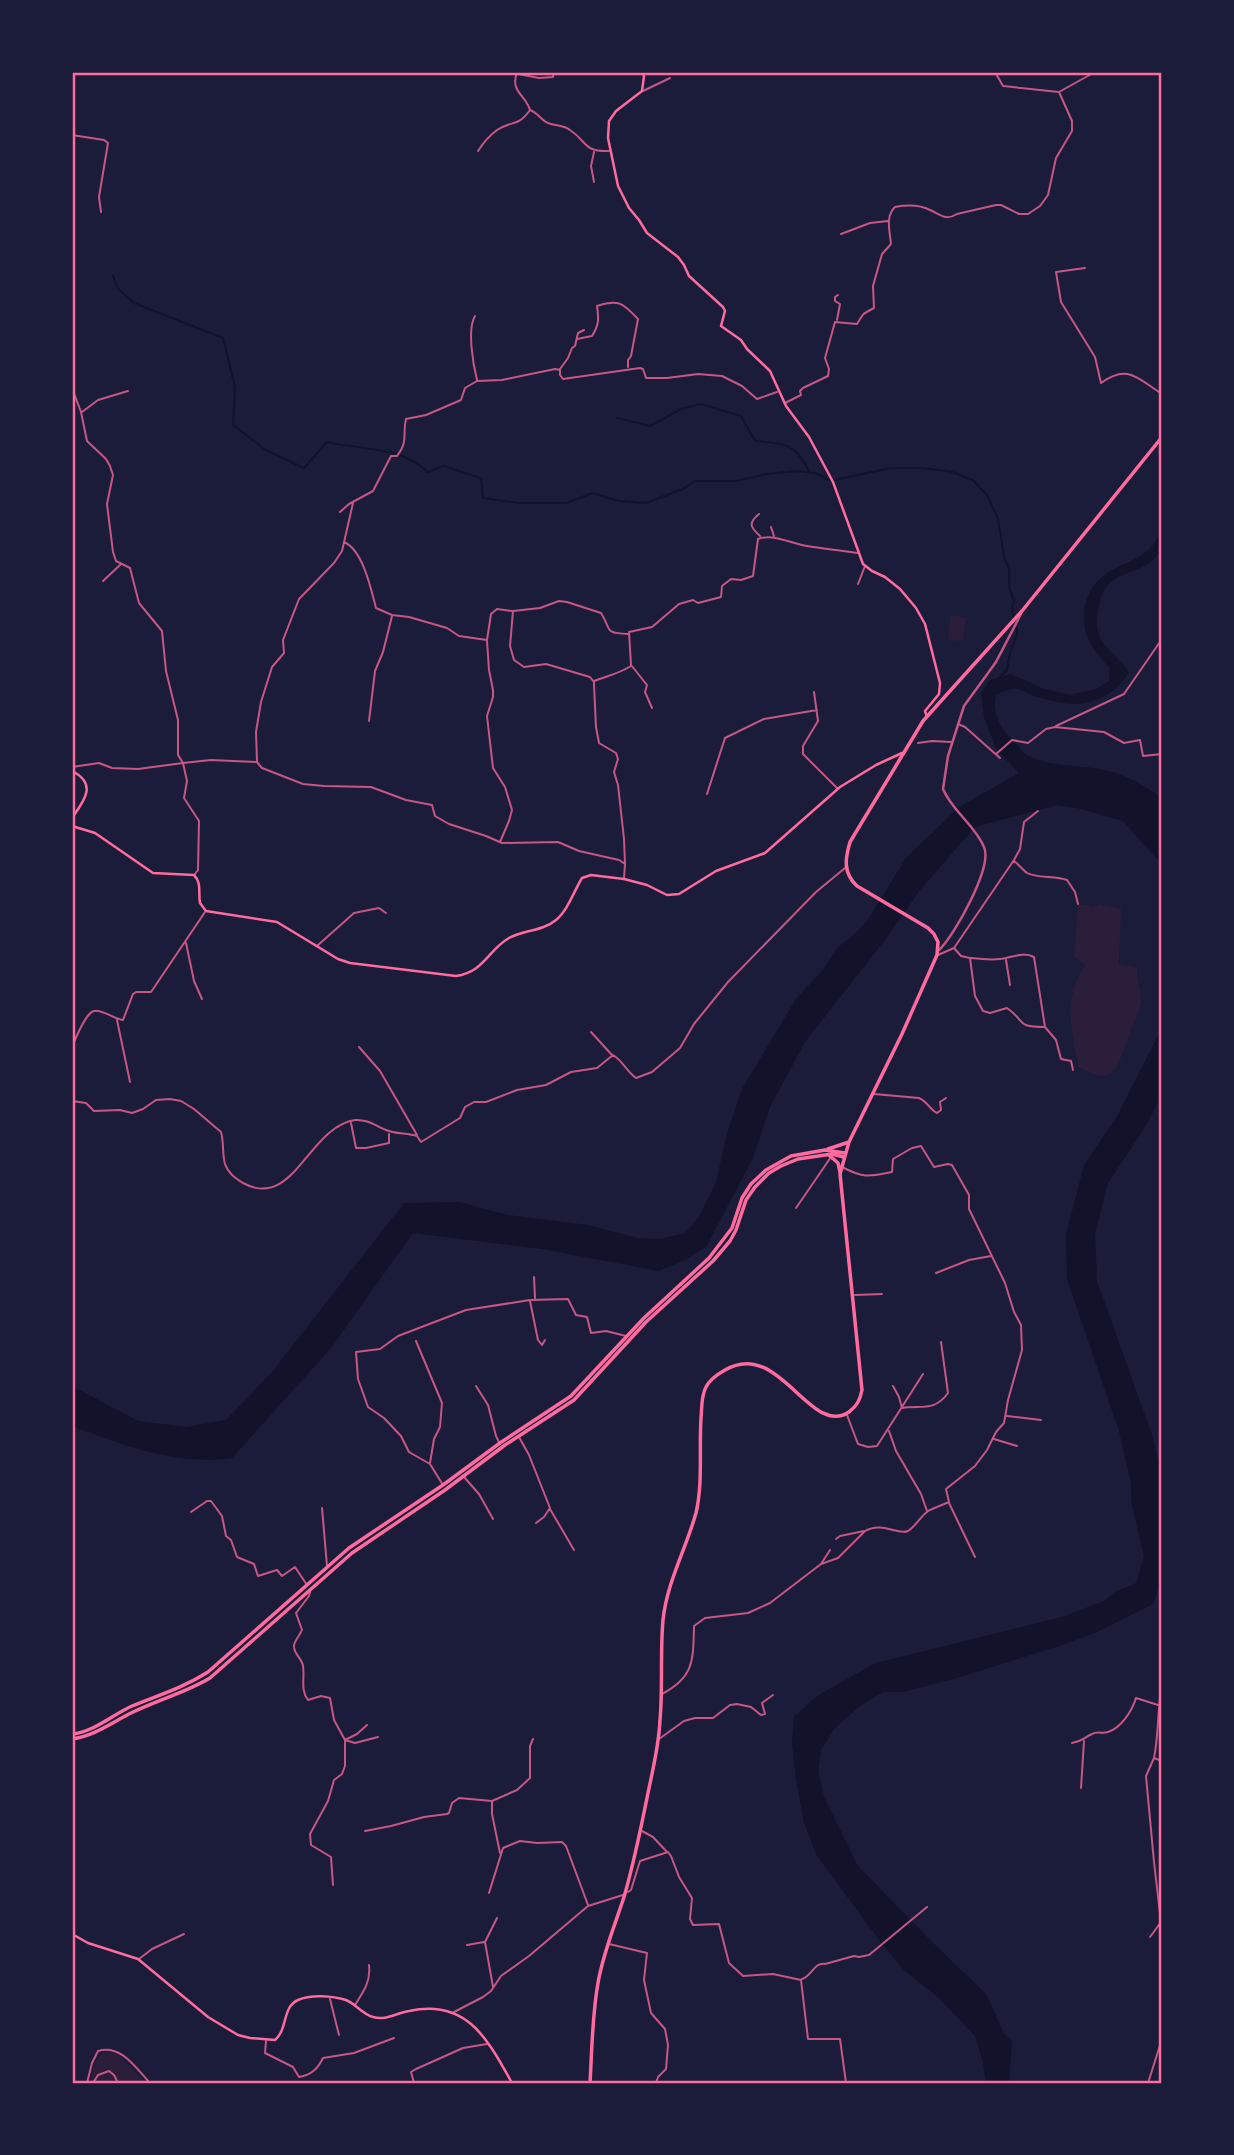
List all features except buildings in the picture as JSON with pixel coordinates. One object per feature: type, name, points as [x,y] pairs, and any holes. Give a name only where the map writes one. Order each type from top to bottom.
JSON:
[{"type":"highway","points":[[840,1174],[849,1142],[938,953],[934,934],[918,921],[851,881],[846,867],[847,852],[853,835],[926,716],[1022,611],[1162,437]]},
{"type":"highway","points":[[72,1736],[93,1734],[133,1712],[190,1690],[210,1678],[352,1553],[574,1400],[646,1322],[713,1261],[736,1230],[746,1200],[769,1173],[792,1160],[827,1154],[849,1142]]},
{"type":"highway","points":[[590,2083],[598,1984],[624,1895],[659,1740],[663,1620],[667,1597],[696,1513],[702,1400],[705,1388],[731,1366],[756,1365],[775,1372],[821,1412],[834,1416],[846,1414],[856,1407],[860,1399],[862,1390],[840,1174],[838,1163],[827,1154]]},
{"type":"highway","points":[[72,1736],[131,1707],[188,1685],[208,1672],[349,1548],[571,1396],[627,1336],[709,1258],[732,1228],[741,1198],[751,1184],[772,1166],[791,1156],[845,1155]]},
{"type":"main road","points":[[642,72],[642,91],[616,111],[609,121],[608,138],[618,186],[646,233],[678,257],[689,276],[723,307],[725,311],[721,326],[741,340],[770,371],[784,404],[809,437],[834,482],[858,553],[865,565],[900,589],[916,608],[925,624],[940,683],[939,694],[925,711],[926,716]]},
{"type":"main road","points":[[72,826],[96,833],[153,873],[194,874],[199,886],[200,903],[206,911],[276,922],[338,959],[363,965],[436,974],[465,974],[481,966],[508,939],[554,922],[561,916],[582,878],[591,876],[624,879],[647,885],[667,895],[679,894],[716,871],[765,853],[838,789],[876,765],[901,754]]},
{"type":"main road","points":[[72,769],[85,779],[87,786],[83,803],[72,818]]},
{"type":"main road","points":[[72,1934],[88,1943],[138,1959],[208,2017],[238,2035],[275,2040],[290,2006],[297,2000],[316,1996],[347,2001],[367,2015],[382,2020],[418,2009],[438,2008],[454,2012],[470,2021],[489,2043],[513,2083]]},
{"type":"street","points":[[554,72],[553,77],[540,78],[517,73],[517,89],[528,102],[530,110],[544,121],[569,129],[590,149],[610,151]]},
{"type":"street","points":[[995,72],[1003,86],[1059,92],[1095,72]]},
{"type":"street","points":[[642,91],[670,78]]},
{"type":"street","points":[[837,321],[857,324],[865,311],[874,308],[873,286],[883,254],[891,244],[889,220],[895,207],[913,206],[927,209],[945,218],[996,205],[1023,215],[1040,206],[1048,195],[1056,158],[1072,131],[1072,121],[1059,92]]},
{"type":"street","points":[[478,151],[484,141],[498,130],[522,121],[530,110]]},
{"type":"street","points":[[72,135],[108,143],[99,197],[101,212]]},
{"type":"street","points":[[594,182],[591,166],[595,151]]},
{"type":"street","points":[[841,234],[870,223],[889,220]]},
{"type":"street","points":[[1085,268],[1056,272],[1061,302],[1095,357],[1101,383],[1113,374],[1124,373],[1136,376],[1162,394]]},
{"type":"street","points":[[784,404],[801,395],[803,388],[828,376],[829,369],[825,358],[837,321],[840,304],[835,301],[835,297],[838,295]]},
{"type":"street","points":[[577,339],[592,335],[596,329],[599,323],[597,306],[616,301],[626,306],[638,319],[628,360],[629,369]]},
{"type":"street","points":[[475,316],[472,322],[472,362],[477,381]]},
{"type":"street","points":[[584,330],[579,333],[575,346],[560,370],[564,379],[642,368],[646,378],[698,374],[722,376],[757,399],[778,392]]},
{"type":"street","points":[[340,512],[373,491],[391,456],[398,456],[406,441],[406,419],[426,415],[461,400],[466,388],[477,381],[502,380],[560,370]]},
{"type":"street","points":[[72,388],[81,412],[87,441],[110,466],[112,484],[107,504],[116,561],[130,568],[139,603],[162,631],[166,671],[178,720],[178,755],[183,763],[187,781],[184,798],[200,821],[198,870],[194,874]]},
{"type":"street","points":[[81,412],[98,400],[128,391]]},
{"type":"street","points":[[353,503],[342,551],[299,599],[283,640],[284,653],[272,667],[261,702],[256,732],[257,762],[261,768],[303,784],[371,787],[406,800],[427,803],[432,805],[435,816],[500,842],[558,842],[625,864]]},
{"type":"street","points":[[759,513],[750,526],[760,537],[774,537],[803,546],[858,553]]},
{"type":"street","points":[[771,527],[774,537]]},
{"type":"street","points":[[500,842],[512,810],[505,787],[493,768],[487,716],[493,696],[487,639],[491,614],[497,610],[540,608],[567,601],[601,613],[607,628],[613,634],[629,634],[631,631],[652,627],[684,602],[693,600],[698,603],[721,597],[722,586],[731,579],[741,580],[753,576],[760,537]]},
{"type":"street","points":[[344,542],[351,545],[359,555],[376,608],[392,615],[447,628],[459,636],[487,639]]},
{"type":"street","points":[[103,581],[121,565]]},
{"type":"street","points":[[858,584],[865,565]]},
{"type":"street","points":[[513,611],[510,646],[514,660],[524,667],[529,664],[546,664],[565,668],[590,677],[594,682],[599,743],[616,753],[618,759],[614,772],[620,797],[624,879]]},
{"type":"street","points":[[938,953],[968,905],[986,863],[985,848],[945,794],[943,785],[952,743],[964,706],[996,662],[1022,611]]},
{"type":"street","points":[[369,721],[375,671],[383,652],[392,615]]},
{"type":"street","points":[[629,634],[631,665],[648,685],[645,692],[652,708]]},
{"type":"street","points":[[996,754],[1012,740],[1028,743],[1046,729],[1124,695],[1149,662],[1162,639]]},
{"type":"street","points":[[594,682],[615,675],[631,665]]},
{"type":"street","points":[[814,692],[818,721],[803,746],[803,754],[838,789]]},
{"type":"street","points":[[707,794],[722,742],[728,735],[764,719],[817,710]]},
{"type":"street","points":[[957,723],[1000,758]]},
{"type":"street","points":[[1055,727],[1078,727],[1104,732],[1124,743],[1140,740],[1143,756],[1162,754]]},
{"type":"street","points":[[918,743],[952,743]]},
{"type":"street","points":[[72,769],[99,763],[112,768],[138,769],[211,760],[257,762]]},
{"type":"street","points":[[938,953],[954,948],[1014,860],[1020,849],[1024,822],[1038,811]]},
{"type":"street","points":[[1014,860],[1028,873],[1067,880],[1075,892],[1078,904]]},
{"type":"street","points":[[591,1032],[636,1078],[652,1072],[680,1048],[694,1024],[728,982],[816,892],[846,867]]},
{"type":"street","points":[[316,947],[354,913],[379,908],[386,913]]},
{"type":"street","points":[[72,1046],[90,1012],[96,1011],[122,1020],[132,994],[151,992],[206,911]]},
{"type":"street","points":[[185,942],[194,981],[202,999]]},
{"type":"street","points":[[954,948],[961,956],[970,958],[1006,958],[1021,954],[1031,954],[1034,957],[1045,1027],[1056,1040],[1061,1059],[1071,1061],[1073,1070]]},
{"type":"street","points":[[970,958],[976,1001],[986,1014],[1007,1008],[1020,1023],[1045,1027]]},
{"type":"street","points":[[1006,958],[1010,985]]},
{"type":"street","points":[[117,1019],[130,1082]]},
{"type":"street","points":[[359,1047],[380,1071],[421,1142],[447,1128],[460,1118],[465,1107],[474,1102],[486,1102],[517,1090],[546,1085],[571,1072],[597,1068],[613,1055]]},
{"type":"street","points":[[873,1094],[919,1098],[925,1100],[933,1112],[937,1113],[941,1110],[940,1102],[946,1098]]},
{"type":"street","points":[[72,1101],[86,1103],[94,1111],[120,1110],[132,1113],[156,1100],[181,1101],[221,1132],[225,1164],[231,1175],[257,1189],[281,1184],[292,1177],[328,1133],[334,1128],[357,1120],[390,1132],[417,1136]]},
{"type":"street","points":[[351,1122],[356,1148],[389,1143],[390,1132]]},
{"type":"street","points":[[841,1167],[867,1177],[891,1172],[893,1159],[921,1146],[934,1167],[952,1165],[969,1195],[969,1209],[1005,1283],[1021,1325],[1022,1350],[1004,1423],[975,1466],[946,1489],[949,1502],[975,1557]]},
{"type":"street","points":[[796,1208],[827,1154]]},
{"type":"street","points":[[936,1273],[960,1263],[992,1256]]},
{"type":"street","points":[[534,1277],[535,1299]]},
{"type":"street","points":[[853,1296],[882,1294]]},
{"type":"street","points":[[443,1485],[430,1464],[409,1452],[401,1436],[384,1418],[368,1407],[358,1379],[356,1352],[380,1349],[398,1336],[466,1310],[535,1299],[568,1298],[576,1315],[587,1317],[591,1333],[606,1331],[627,1336]]},
{"type":"street","points":[[530,1300],[538,1340],[542,1345],[545,1340]]},
{"type":"street","points":[[416,1341],[442,1403],[440,1427],[434,1438],[430,1464]]},
{"type":"street","points":[[902,1408],[933,1407],[948,1393],[941,1342]]},
{"type":"street","points":[[846,1414],[858,1444],[877,1446],[923,1374]]},
{"type":"street","points":[[477,1386],[488,1405],[500,1443]]},
{"type":"street","points":[[893,1386],[900,1397],[902,1408]]},
{"type":"street","points":[[1006,1416],[1041,1420]]},
{"type":"street","points":[[888,1430],[896,1451],[921,1494],[927,1512]]},
{"type":"street","points":[[518,1437],[550,1508],[574,1550]]},
{"type":"street","points":[[993,1438],[1017,1446]]},
{"type":"street","points":[[463,1476],[479,1494],[493,1519]]},
{"type":"street","points":[[191,1512],[207,1500],[211,1501],[222,1516],[226,1536],[231,1540],[237,1557],[254,1564],[258,1576],[277,1570],[282,1576],[295,1567],[308,1586]]},
{"type":"street","points":[[661,1694],[684,1677],[693,1664],[694,1626],[705,1618],[748,1613],[770,1603],[821,1564],[838,1558],[870,1528],[889,1527],[906,1532],[927,1512],[949,1502]]},
{"type":"street","points":[[322,1508],[327,1567]]},
{"type":"street","points":[[536,1523],[550,1508]]},
{"type":"street","points":[[836,1539],[865,1531]]},
{"type":"street","points":[[821,1564],[830,1550]]},
{"type":"street","points":[[310,1591],[296,1613],[302,1630],[294,1647],[302,1660],[304,1696],[308,1700],[321,1696],[330,1698],[334,1720],[345,1740],[345,1766],[342,1774],[334,1780],[328,1801],[310,1835],[311,1845],[331,1857],[333,1885]]},
{"type":"street","points":[[1150,1937],[1162,1922],[1146,1776],[1154,1758],[1162,1687]]},
{"type":"street","points":[[659,1740],[684,1721],[713,1718],[730,1705],[744,1705],[761,1715],[765,1714],[762,1703],[773,1695]]},
{"type":"street","points":[[1072,1743],[1085,1740],[1093,1733],[1113,1730],[1133,1707],[1136,1698],[1158,1705]]},
{"type":"street","points":[[345,1740],[367,1725]]},
{"type":"street","points":[[345,1740],[355,1743],[378,1737]]},
{"type":"street","points":[[365,1831],[424,1817],[440,1817],[449,1813],[452,1802],[458,1798],[492,1801],[517,1790],[530,1778],[530,1746],[533,1739]]},
{"type":"street","points":[[1081,1788],[1085,1740]]},
{"type":"street","points":[[1154,1758],[1162,1761]]},
{"type":"street","points":[[492,1801],[500,1853]]},
{"type":"street","points":[[640,1830],[653,1837],[671,1856],[679,1877],[692,1898],[690,1919],[693,1925],[719,1924],[729,1963],[743,1976],[772,1974],[801,1980],[808,1978],[821,1963],[869,1955],[927,1907]]},
{"type":"street","points":[[489,1894],[503,1848],[520,1841],[562,1842],[581,1882],[588,1906]]},
{"type":"street","points":[[454,2012],[483,1997],[501,1976],[588,1906],[624,1895],[631,1890],[640,1861],[668,1852]]},
{"type":"street","points":[[493,1988],[485,1942],[497,1918]]},
{"type":"street","points":[[138,1959],[152,1949],[184,1934]]},
{"type":"street","points":[[467,1945],[485,1942]]},
{"type":"street","points":[[608,1944],[647,1953],[644,1980],[651,2013],[665,2029],[668,2045],[666,2069],[657,2077],[656,2083]]},
{"type":"street","points":[[354,2006],[368,1983],[369,1965]]},
{"type":"street","points":[[801,1980],[808,2039],[840,2039],[846,2083]]},
{"type":"street","points":[[330,1998],[339,2035]]},
{"type":"street","points":[[266,2039],[265,2053],[293,2067],[299,2077],[318,2068],[323,2058],[354,2053],[394,2038]]},
{"type":"street","points":[[1148,2083],[1162,2039]]},
{"type":"street","points":[[414,2083],[411,2072],[416,2069],[463,2048],[489,2043]]},
{"type":"street","points":[[87,2083],[98,2051],[107,2048],[117,2051],[150,2083]]},
{"type":"street","points":[[93,2083],[98,2075],[109,2071],[118,2083]]},
{"type":"shaded area","points":[[1162,525],[1163,543],[1160,552],[1142,567],[1115,579],[1107,586],[1102,596],[1097,619],[1098,633],[1104,644],[1129,672],[1118,686],[1096,700],[1079,704],[1058,702],[1014,689],[996,695],[995,703],[996,715],[1003,729],[1025,754],[1043,761],[1120,774],[1162,798],[1162,865],[1123,821],[1077,808],[1057,805],[975,827],[920,890],[888,936],[805,1042],[770,1107],[753,1158],[706,1247],[659,1271],[542,1249],[413,1233],[331,1348],[232,1458],[191,1459],[150,1452],[72,1426],[72,1386],[138,1421],[186,1427],[226,1420],[272,1372],[404,1203],[459,1202],[508,1215],[588,1225],[637,1238],[660,1239],[685,1233],[699,1217],[716,1182],[727,1134],[742,1089],[796,999],[822,971],[836,949],[860,929],[871,915],[906,858],[958,808],[1019,773],[996,749],[984,717],[981,693],[990,680],[1011,674],[1042,688],[1070,695],[1096,689],[1109,681],[1110,669],[1092,646],[1085,630],[1085,605],[1091,590],[1102,577],[1137,558],[1152,546]]},
{"type":"shaded area","points":[[950,615],[966,618],[963,641],[948,640]]},
{"type":"shaded area","points":[[1078,904],[1093,908],[1099,904],[1121,909],[1119,964],[1137,968],[1141,997],[1139,1009],[1119,1063],[1108,1075],[1091,1073],[1078,1066],[1075,1052],[1071,1002],[1085,965],[1074,956]]},
{"type":"shaded area","points":[[1162,1028],[1162,1096],[1108,1183],[1095,1234],[1097,1281],[1152,1435],[1162,1474],[1162,1578],[1153,1604],[1095,1633],[1059,1646],[957,1678],[902,1692],[883,1692],[861,1705],[835,1728],[821,1750],[818,1771],[824,1797],[858,1866],[987,1995],[1003,2032],[1012,2041],[1009,2083],[986,2083],[975,2036],[940,1999],[904,1970],[817,1856],[804,1823],[796,1779],[792,1743],[794,1717],[817,1696],[876,1663],[1062,1617],[1104,1601],[1115,1592],[1136,1583],[1144,1557],[1131,1500],[1131,1483],[1119,1431],[1067,1279],[1066,1235],[1084,1165],[1117,1116]]},
{"type":"shaded area","points":[[108,2051],[117,2054],[146,2083],[90,2083],[99,2056]]},
{"type":"waterway","points":[[113,276],[118,289],[134,303],[223,338],[235,387],[233,425],[266,450],[304,468],[327,442],[380,450],[405,457],[428,472],[444,466],[481,478],[483,498],[519,503],[567,503],[592,493],[619,501],[646,503],[683,489],[695,481],[736,481],[797,471],[815,473],[829,480]]},
{"type":"waterway","points":[[617,418],[650,426],[681,409],[701,404],[741,416],[755,441],[789,446],[799,455],[810,473]]},
{"type":"waterway","points":[[834,480],[891,468],[949,471],[973,480],[987,495],[998,519],[1009,570],[1009,587],[1014,601],[1014,620]]},
{"type":"waterway","points":[[999,678],[1007,670],[1017,628]]}]
